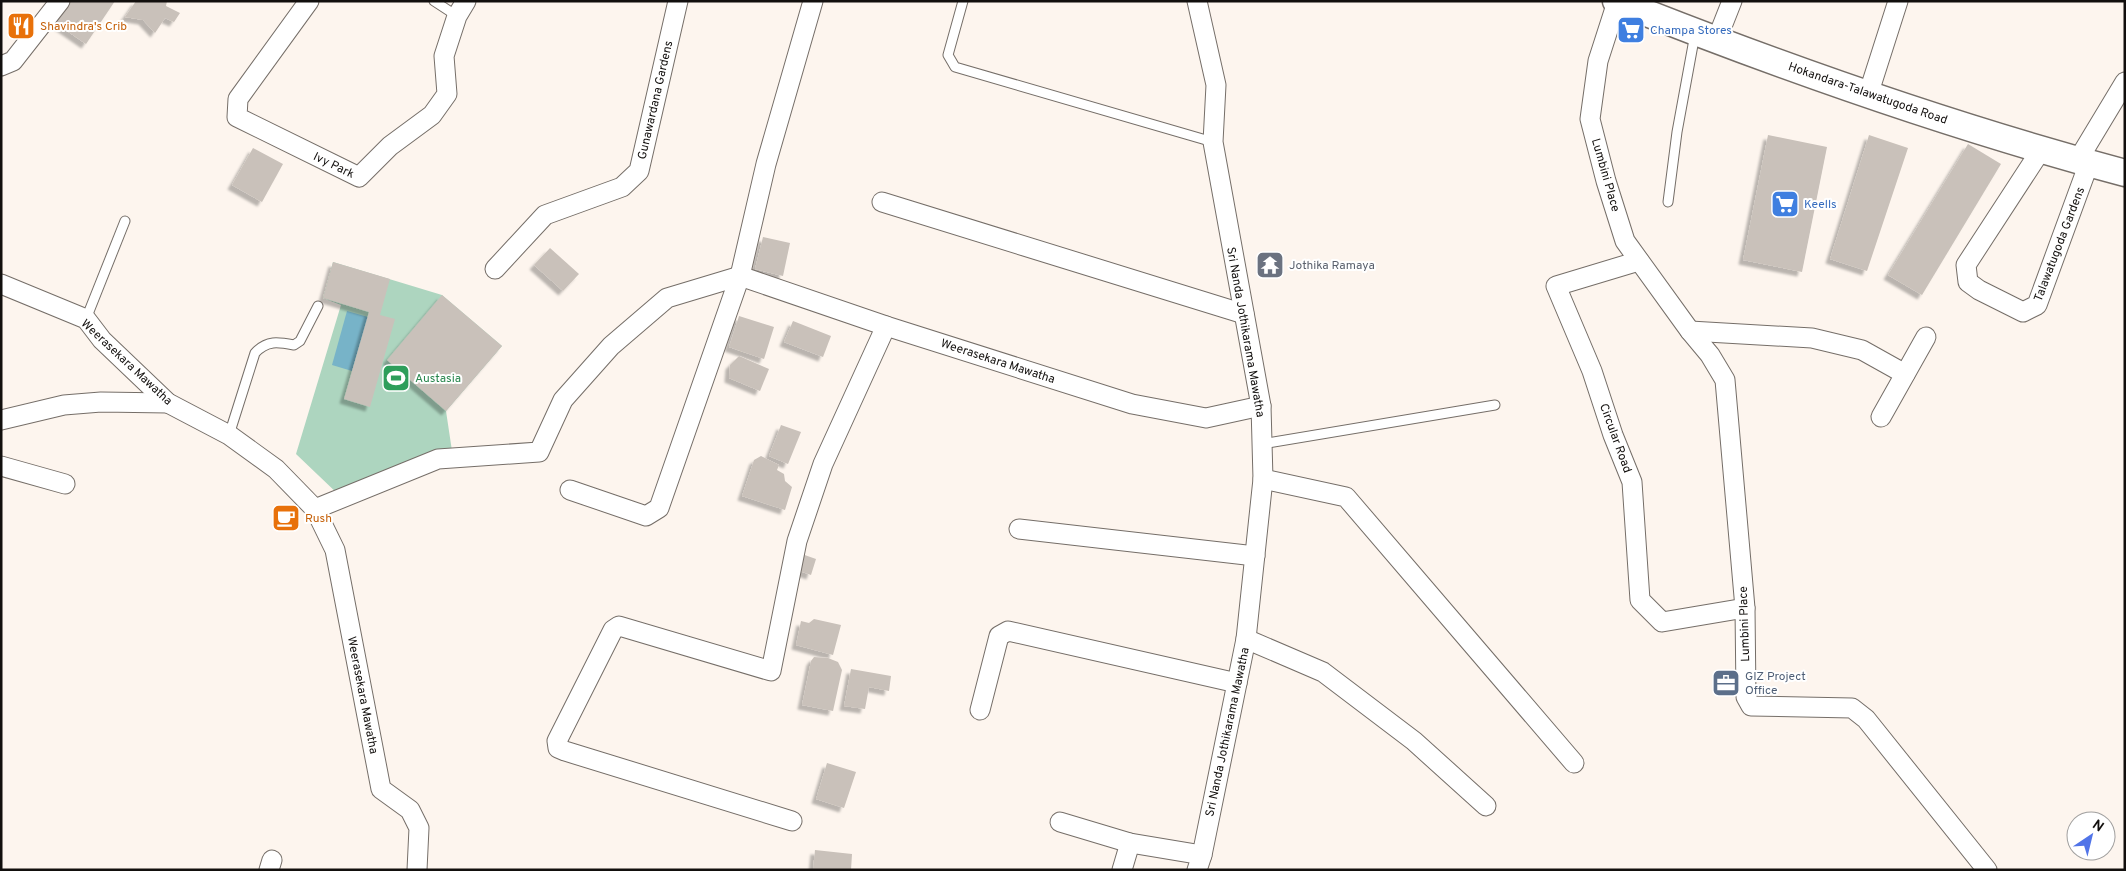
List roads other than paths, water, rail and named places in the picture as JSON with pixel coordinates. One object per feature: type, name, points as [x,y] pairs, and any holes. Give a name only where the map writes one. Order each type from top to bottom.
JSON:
[{"type":"main road","name":"Hokandara-Talawatugoda Road","points":[[1617,1],[1661,10],[1706,35],[1868,95],[2041,150],[2125,173]]},
{"type":"street","points":[[1,66],[13,61],[60,1]]},
{"type":"street","name":"Ivy Park","points":[[309,1],[238,99],[237,118],[360,178],[390,146],[432,115],[447,94],[444,56],[462,8]]},
{"type":"street","name":"Gunawardana Gardens","points":[[495,269],[545,216],[622,187],[639,171],[678,1]]},
{"type":"street","points":[[570,490],[646,516],[658,508],[740,276],[766,164],[813,1]]},
{"type":"street","name":"Sri Nanda Jothikarama Mawatha","points":[[1197,1],[1216,85],[1212,142],[1260,406],[1264,478],[1246,639],[1200,862]]},
{"type":"street","name":"Lumbini Place","points":[[1617,1],[1598,61],[1590,118],[1606,181],[1626,241],[1690,331],[1710,355],[1725,380],[1744,608],[1746,696],[1751,706],[1852,708],[1866,718],[1987,870]]},
{"type":"street","points":[[1706,35],[1732,1]]},
{"type":"street","points":[[1868,95],[1898,1]]},
{"type":"street","points":[[2083,162],[2125,82]]},
{"type":"street","name":"Talawatugoda Gardens","points":[[2041,150],[1966,265],[1968,282],[1979,290],[2023,312],[2037,306],[2083,162]]},
{"type":"street","points":[[882,202],[1244,314]]},
{"type":"street","name":"Circular Road","points":[[1639,261],[1556,286],[1592,370],[1613,435],[1632,482],[1640,600],[1662,622],[1744,608]]},
{"type":"street","points":[[315,509],[438,459],[539,452],[563,400],[611,346],[667,298],[740,276]]},
{"type":"street","name":"Weerasekara Mawatha","points":[[740,276],[886,326],[1132,404],[1206,418],[1260,406]]},
{"type":"street","name":"Weerasekara Mawatha","points":[[1,284],[86,319],[102,340],[168,403],[229,436],[276,469],[315,509],[335,550],[381,789],[410,810],[419,828],[417,870]]},
{"type":"street","points":[[792,821],[565,752],[558,748],[557,741],[613,630],[619,626],[771,671],[796,541],[823,464],[886,326]]},
{"type":"street","points":[[1690,331],[1812,338],[1862,350],[1905,374]]},
{"type":"street","points":[[1881,416],[1926,337]]},
{"type":"street","points":[[1,420],[64,406],[101,402],[168,403]]},
{"type":"street","points":[[1,466],[65,484]]},
{"type":"street","points":[[1264,478],[1346,497],[1574,763]]},
{"type":"street","points":[[1019,528],[1255,556]]},
{"type":"street","points":[[980,710],[999,636],[1008,631],[1237,683]]},
{"type":"street","points":[[1246,639],[1323,672],[1414,741],[1486,806]]},
{"type":"street","points":[[1060,822],[1200,862]]},
{"type":"street","points":[[1122,870],[1130,843]]},
{"type":"lane","points":[[434,1],[462,8]]},
{"type":"lane","points":[[963,1],[948,54],[955,67],[1212,142]]},
{"type":"lane","points":[[1668,202],[1677,132],[1706,35]]},
{"type":"lane","points":[[86,319],[125,221]]},
{"type":"lane","points":[[229,436],[255,353],[262,346],[274,342],[294,345],[300,340],[318,306]]},
{"type":"lane","points":[[1262,444],[1495,405]]},
{"type":"water","points":[[347,311],[368,317],[352,371],[332,365]]},
{"type":"place","name":"Shavindra's Crib","points":[[21,26]]},
{"type":"place","name":"Champa Stores","points":[[1631,30]]},
{"type":"place","name":"Keells","points":[[1785,204]]},
{"type":"place","name":"Jothika Ramaya","points":[[1270,265]]},
{"type":"place","name":"Austasia","points":[[396,378]]},
{"type":"place","name":"Rush","points":[[286,518]]},
{"type":"place","name":"GIZ Project Office","points":[[1726,683]]}]
